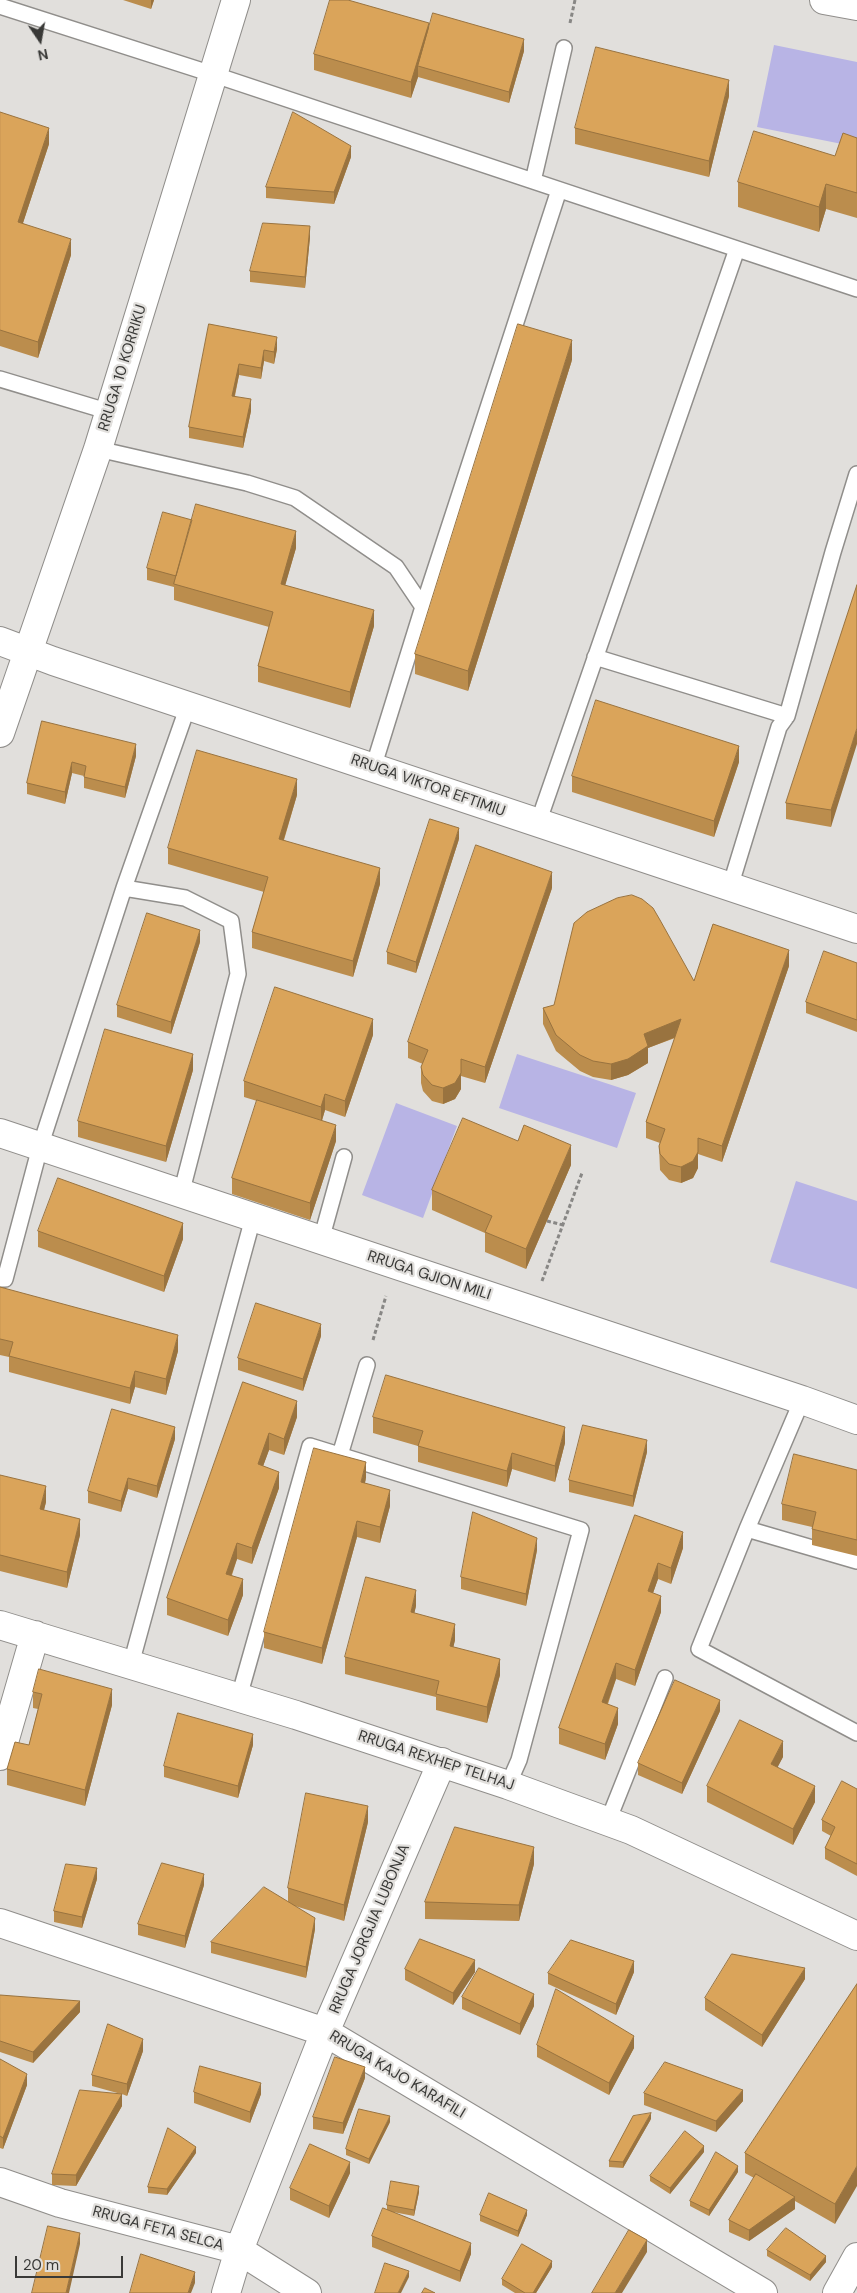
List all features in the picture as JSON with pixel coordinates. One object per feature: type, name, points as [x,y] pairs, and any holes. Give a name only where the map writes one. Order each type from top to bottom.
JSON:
[{"type":"street","name":"RRUGA 10 KORRIKU","points":[[0,733],[110,412],[236,0]]},
{"type":"street","points":[[824,0],[857,6]]},
{"type":"street","name":"RRUGA VIKTOR EFTIMIU","points":[[0,641],[27,652],[857,929]]},
{"type":"street","name":"RRUGA GJION MILI","points":[[0,1133],[857,1420]]},
{"type":"street","name":"RRUGA REXHEP TELHAJ","points":[[0,1625],[239,1697],[508,1784],[608,1821],[772,1895],[857,1936]]},
{"type":"street","points":[[0,1756],[35,1635]]},
{"type":"street","name":"RRUGA JORGJIA LUBONJA","points":[[226,2293],[239,2250],[325,2032],[442,1762]]},
{"type":"street","name":"RRUGA KAJO KARAFILI","points":[[0,1923],[325,2032],[763,2293]]},
{"type":"street","name":"RRUGA FETA SELCA","points":[[0,2182],[60,2203],[239,2250],[307,2293]]},
{"type":"street","points":[[837,2293],[857,2257]]},
{"type":"lane","points":[[0,6],[212,74],[857,289]]},
{"type":"lane","points":[[533,181],[564,48]]},
{"type":"lane","points":[[373,768],[423,607],[559,190]]},
{"type":"lane","points":[[538,823],[737,249]]},
{"type":"lane","points":[[0,379],[110,412]]},
{"type":"lane","points":[[98,449],[246,483],[295,498],[396,567],[423,607]]},
{"type":"lane","points":[[730,886],[779,727],[787,716],[857,474]]},
{"type":"lane","points":[[595,657],[787,716]]},
{"type":"lane","points":[[0,1279],[5,1279],[40,1146],[124,888],[188,706]]},
{"type":"lane","points":[[124,888],[186,898],[231,921],[238,974],[181,1194]]},
{"type":"lane","points":[[321,1240],[344,1157]]},
{"type":"lane","points":[[131,1664],[253,1218]]},
{"type":"lane","points":[[340,1455],[367,1365]]},
{"type":"lane","points":[[802,1400],[747,1529],[699,1649],[857,1733]]},
{"type":"lane","points":[[239,1697],[310,1446],[581,1530],[519,1760],[508,1784]]},
{"type":"lane","points":[[747,1529],[857,1561]]},
{"type":"lane","points":[[608,1821],[665,1678]]},
{"type":"path","points":[[532,1310],[582,1173]]},
{"type":"path","points":[[547,1221],[563,1225]]},
{"type":"shaded area","points":[[774,45],[857,62],[857,147],[757,127]]},
{"type":"shaded area","points":[[517,1054],[636,1093],[617,1148],[499,1108]]},
{"type":"shaded area","points":[[396,1103],[457,1126],[423,1218],[362,1195]]},
{"type":"shaded area","points":[[796,1181],[857,1201],[857,1289],[770,1262]]},
{"type":"building","points":[[330,0],[348,0],[429,23],[411,82],[314,54]]},
{"type":"building","points":[[433,13],[524,39],[509,92],[418,66]]},
{"type":"building","points":[[596,47],[729,80],[709,161],[575,128]]},
{"type":"building","points":[[0,112],[49,128],[18,222],[71,239],[38,342],[0,330]]},
{"type":"building","points":[[293,112],[351,146],[334,192],[266,187]]},
{"type":"building","points":[[754,131],[835,156],[843,133],[857,138],[857,193],[826,184],[819,207],[738,182]]},
{"type":"building","points":[[263,223],[310,226],[305,277],[250,271]]},
{"type":"building","points":[[209,324],[277,337],[274,352],[264,350],[261,368],[239,364],[232,396],[251,399],[243,437],[189,427]]},
{"type":"building","points":[[518,324],[572,340],[468,671],[415,654]]},
{"type":"building","points":[[196,504],[296,531],[281,584],[374,610],[350,692],[258,666],[273,612],[174,584]]},
{"type":"building","points":[[163,512],[192,520],[176,576],[147,568]]},
{"type":"building","points":[[857,585],[857,728],[831,810],[786,803]]},
{"type":"building","points":[[596,700],[739,746],[714,821],[572,776]]},
{"type":"building","points":[[42,721],[136,744],[125,787],[84,777],[86,766],[72,762],[65,792],[27,783]]},
{"type":"building","points":[[197,750],[297,779],[279,839],[380,868],[353,961],[252,932],[268,877],[168,848]]},
{"type":"building","points":[[430,819],[459,828],[416,962],[387,952]]},
{"type":"building","points":[[476,845],[552,872],[485,1067],[461,1059],[461,1073],[455,1083],[443,1088],[432,1085],[423,1075],[421,1067],[428,1050],[408,1042]]},
{"type":"building","points":[[632,895],[642,899],[653,908],[694,981],[713,924],[789,950],[722,1146],[698,1138],[698,1152],[693,1161],[681,1167],[669,1164],[660,1154],[659,1146],[665,1129],[646,1122],[681,1019],[644,1034],[648,1046],[628,1059],[611,1064],[593,1061],[580,1055],[556,1035],[543,1008],[554,1005],[574,923],[587,912],[617,898]]},
{"type":"building","points":[[147,913],[200,930],[171,1022],[117,1005]]},
{"type":"building","points":[[824,951],[857,963],[857,1020],[806,1002]]},
{"type":"building","points":[[275,987],[373,1019],[345,1101],[325,1094],[321,1107],[244,1081]]},
{"type":"building","points":[[105,1029],[193,1054],[166,1146],[78,1121]]},
{"type":"building","points":[[257,1100],[336,1125],[310,1203],[232,1178]]},
{"type":"building","points":[[463,1118],[518,1141],[524,1125],[571,1145],[526,1249],[485,1232],[492,1216],[432,1190]]},
{"type":"building","points":[[58,1178],[183,1223],[164,1276],[38,1231]]},
{"type":"building","points":[[0,1287],[178,1335],[166,1379],[135,1371],[130,1388],[9,1356],[13,1342],[0,1339]]},
{"type":"building","points":[[256,1303],[321,1324],[303,1379],[238,1358]]},
{"type":"building","points":[[386,1375],[565,1427],[555,1466],[512,1453],[507,1471],[418,1446],[423,1431],[373,1417]]},
{"type":"building","points":[[243,1382],[297,1401],[284,1439],[269,1433],[258,1464],[279,1472],[252,1548],[237,1543],[226,1574],[243,1579],[228,1620],[167,1598]]},
{"type":"building","points":[[112,1409],[175,1427],[157,1486],[128,1478],[121,1501],[88,1491]]},
{"type":"building","points":[[583,1425],[647,1440],[633,1496],[569,1480]]},
{"type":"building","points":[[314,1448],[366,1462],[361,1482],[390,1490],[380,1527],[357,1521],[322,1648],[264,1632]]},
{"type":"building","points":[[794,1454],[857,1470],[857,1540],[812,1529],[816,1512],[782,1504]]},
{"type":"building","points":[[0,1475],[46,1486],[40,1509],[80,1519],[67,1572],[0,1555]]},
{"type":"building","points":[[473,1512],[537,1538],[526,1594],[461,1577]]},
{"type":"building","points":[[635,1515],[683,1532],[671,1568],[658,1563],[648,1591],[661,1596],[635,1670],[616,1663],[602,1702],[618,1708],[605,1744],[559,1728]]},
{"type":"building","points":[[366,1577],[416,1590],[411,1612],[455,1624],[450,1646],[500,1659],[487,1707],[436,1694],[439,1681],[345,1657]]},
{"type":"building","points":[[39,1669],[112,1689],[85,1790],[7,1769],[15,1742],[29,1745],[42,1694],[33,1692]]},
{"type":"building","points":[[675,1680],[720,1700],[682,1783],[638,1763]]},
{"type":"building","points":[[178,1713],[253,1734],[238,1786],[164,1766]]},
{"type":"building","points":[[740,1720],[783,1741],[771,1764],[815,1786],[793,1829],[707,1786]]},
{"type":"building","points":[[842,1781],[857,1789],[857,1864],[825,1848],[835,1827],[822,1820]]},
{"type":"building","points":[[306,1793],[368,1806],[344,1905],[288,1888]]},
{"type":"building","points":[[455,1827],[534,1847],[519,1905],[425,1902]]},
{"type":"building","points":[[162,1863],[204,1874],[185,1936],[138,1924]]},
{"type":"building","points":[[66,1864],[97,1868],[82,1917],[54,1911]]},
{"type":"building","points":[[264,1887],[315,1918],[306,1967],[211,1942]]},
{"type":"building","points":[[420,1939],[475,1960],[453,1993],[405,1969]]},
{"type":"building","points":[[571,1940],[634,1961],[616,2004],[548,1973]]},
{"type":"building","points":[[732,1954],[805,1968],[762,2035],[705,1998]]},
{"type":"building","points":[[479,1968],[534,1994],[520,2024],[462,1997]]},
{"type":"building","points":[[857,1984],[857,2166],[835,2204],[745,2153]]},
{"type":"building","points":[[556,1989],[634,2036],[609,2083],[537,2045]]},
{"type":"building","points":[[0,1995],[80,2001],[33,2052],[0,2041]]},
{"type":"building","points":[[108,2024],[143,2039],[127,2084],[92,2075]]},
{"type":"building","points":[[335,2057],[365,2067],[343,2123],[313,2117]]},
{"type":"building","points":[[0,2059],[27,2074],[3,2138],[0,2136]]},
{"type":"building","points":[[665,2062],[743,2090],[716,2121],[644,2093]]},
{"type":"building","points":[[200,2066],[261,2083],[250,2112],[194,2092]]},
{"type":"building","points":[[80,2090],[122,2094],[76,2175],[52,2174]]},
{"type":"building","points":[[359,2109],[390,2116],[369,2159],[346,2149]]},
{"type":"building","points":[[651,2113],[623,2162],[609,2161],[633,2116]]},
{"type":"building","points":[[168,2128],[196,2147],[167,2189],[148,2187]]},
{"type":"building","points":[[685,2131],[704,2146],[670,2188],[650,2176]]},
{"type":"building","points":[[310,2144],[350,2162],[329,2206],[290,2188]]},
{"type":"building","points":[[716,2152],[738,2166],[709,2210],[690,2201]]},
{"type":"building","points":[[756,2174],[795,2197],[749,2230],[729,2220]]},
{"type":"building","points":[[391,2181],[419,2186],[414,2210],[387,2205]]},
{"type":"building","points":[[489,2193],[527,2210],[518,2231],[480,2215]]},
{"type":"building","points":[[383,2208],[471,2243],[460,2271],[372,2236]]},
{"type":"building","points":[[48,2226],[80,2233],[66,2293],[32,2293]]},
{"type":"building","points":[[786,2228],[826,2256],[810,2275],[767,2250]]},
{"type":"building","points":[[629,2230],[647,2240],[615,2293],[592,2293]]},
{"type":"building","points":[[522,2244],[552,2261],[533,2293],[525,2293],[502,2279]]},
{"type":"building","points":[[141,2254],[195,2272],[188,2293],[130,2293]]},
{"type":"building","points":[[385,2263],[409,2271],[398,2293],[375,2293]]},
{"type":"building","points":[[425,2288],[435,2293],[422,2293]]}]
